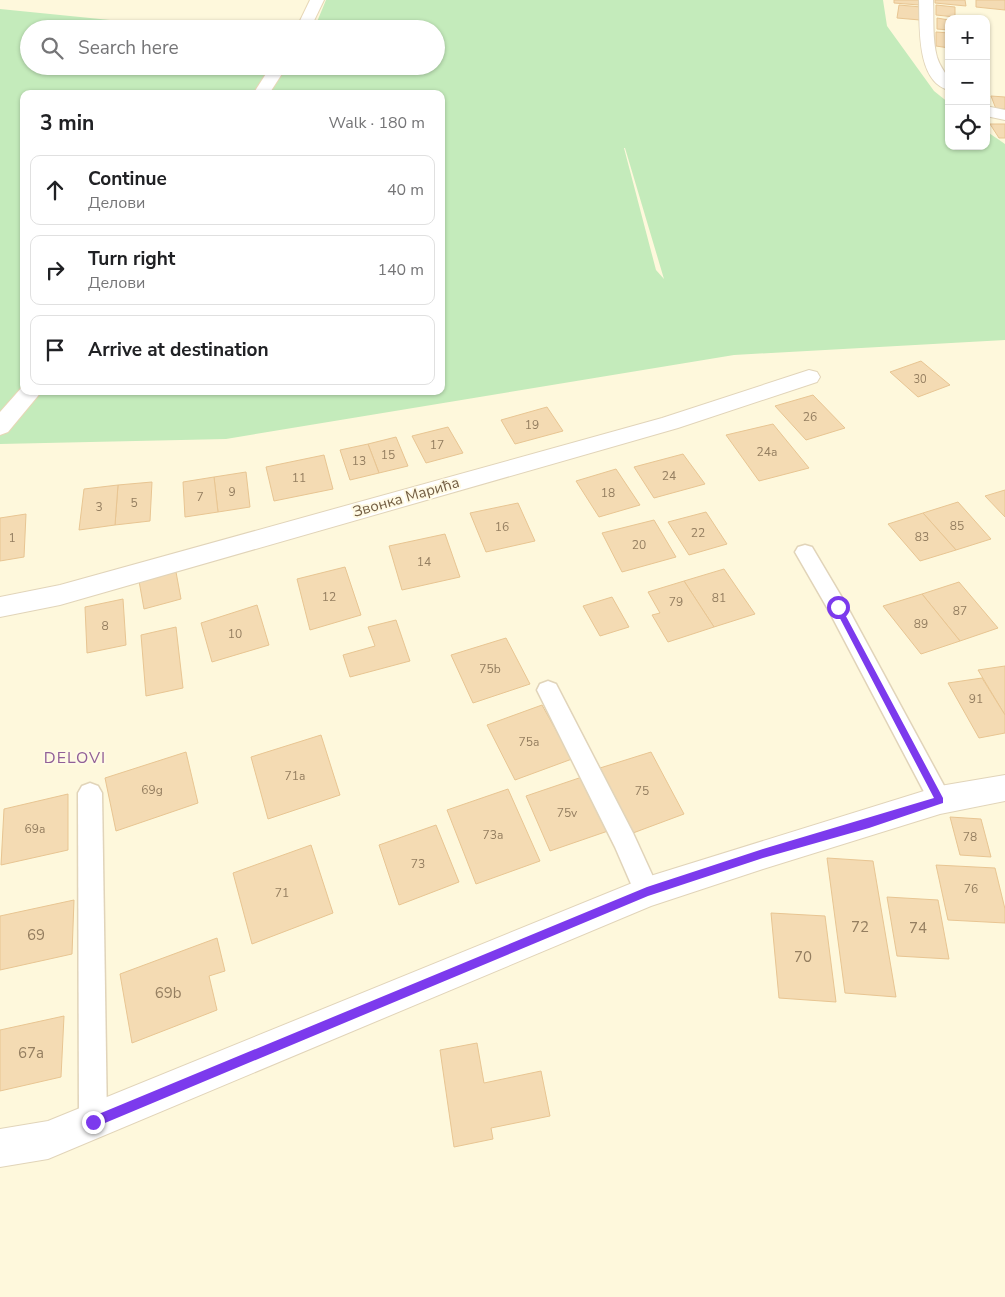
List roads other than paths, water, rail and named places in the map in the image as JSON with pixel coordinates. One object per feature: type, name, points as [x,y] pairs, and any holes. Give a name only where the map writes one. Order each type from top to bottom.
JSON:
[{"type":"street","points":[[308,20],[317,0]]},
{"type":"street","points":[[926,0],[927,54],[933,69],[945,81]]},
{"type":"street","points":[[264,90],[273,75]]},
{"type":"street","points":[[990,112],[1005,116]]},
{"type":"street","name":"Звонка Марића","points":[[0,607],[60,595],[660,426],[809,377]]},
{"type":"street","points":[[0,426],[27,395]]},
{"type":"street","points":[[0,1148],[48,1140],[647,892],[763,854],[940,800],[1005,788]]},
{"type":"lane","points":[[805,552],[838,607],[940,800]]},
{"type":"lane","points":[[548,690],[624,841],[647,892]]},
{"type":"lane","points":[[90,793],[93,1122]]},
{"type":"district","name":"DELOVI","points":[[75,758]]}]
